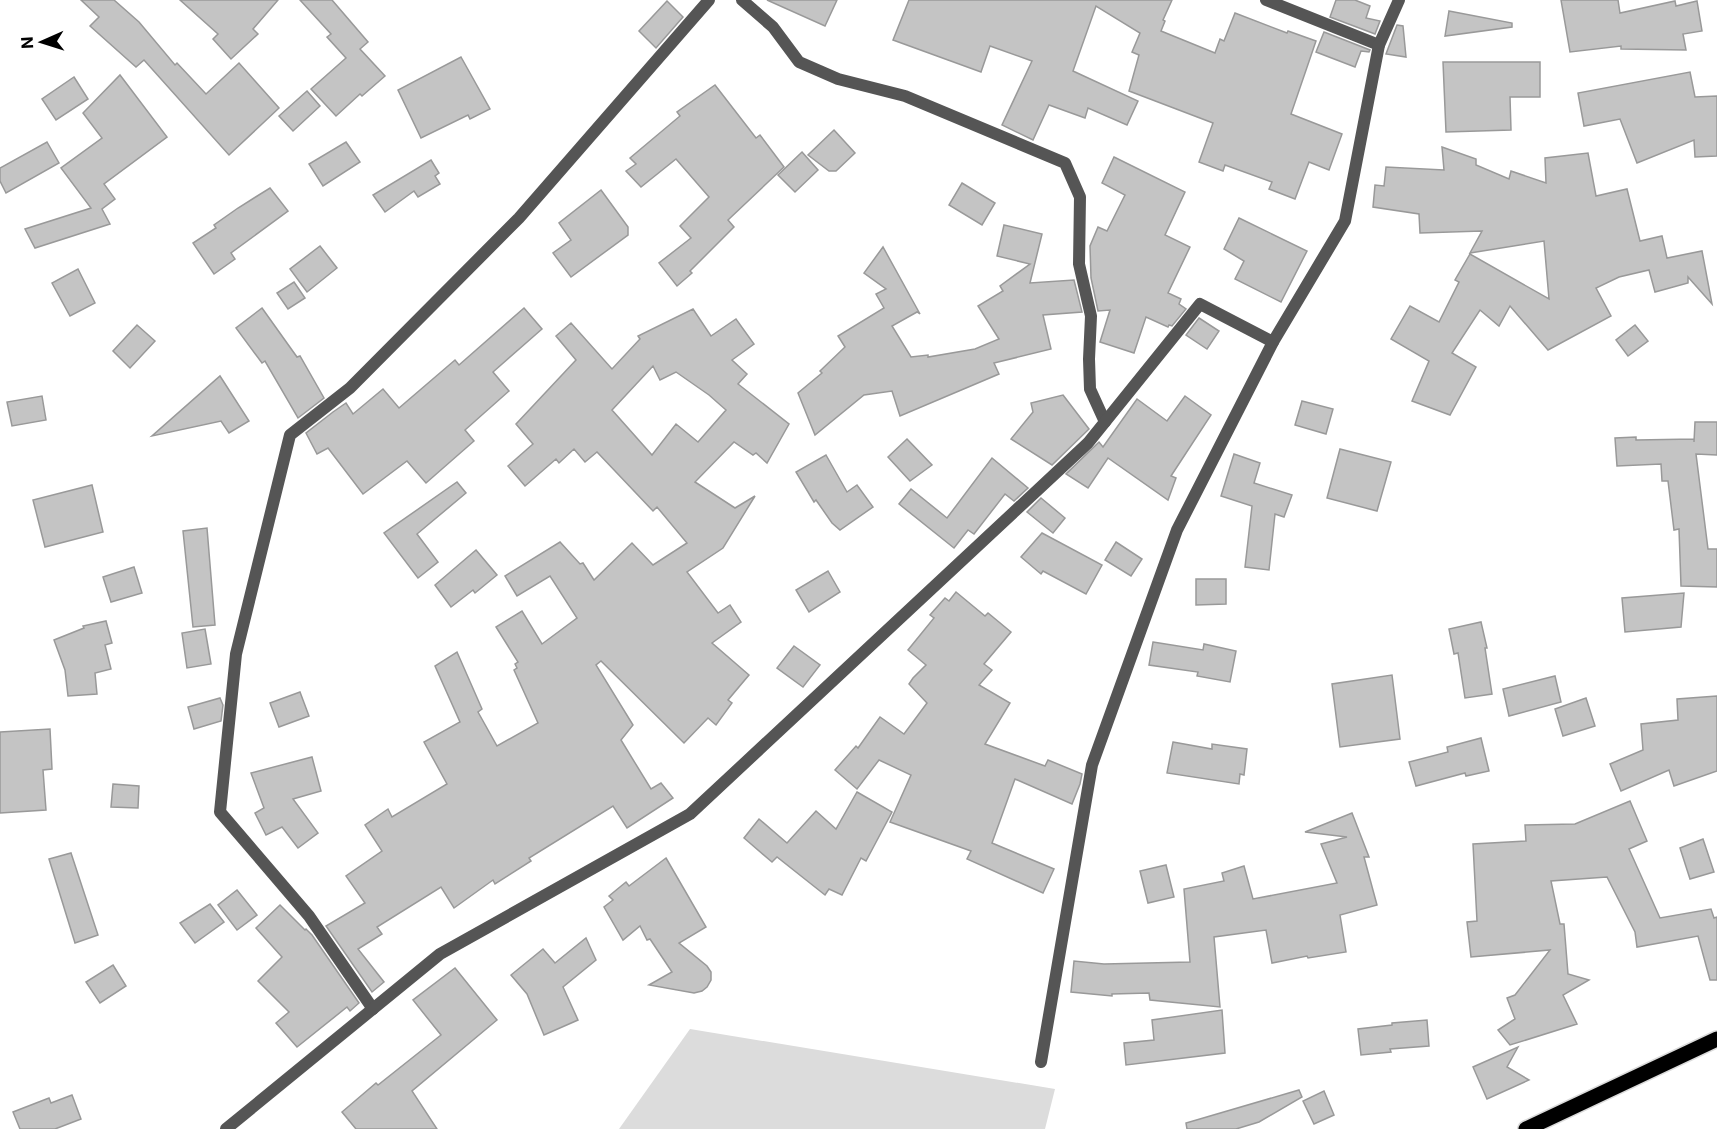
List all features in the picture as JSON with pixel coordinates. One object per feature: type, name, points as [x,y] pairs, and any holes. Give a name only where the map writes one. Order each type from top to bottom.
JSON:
[{"type":"main road","points":[[1526,1129],[1717,1039]]},
{"type":"street","points":[[373,1009],[309,916],[220,812],[236,654],[290,435],[350,388],[519,218],[708,0]]},
{"type":"street","points":[[742,0],[773,27],[799,62],[838,79],[905,96],[1065,164],[1080,197],[1079,264],[1091,316],[1090,389],[1105,422]]},
{"type":"street","points":[[1266,0],[1379,45]]},
{"type":"street","points":[[1041,1062],[1092,765],[1177,530],[1273,342],[1345,221],[1379,45],[1399,0]]},
{"type":"street","points":[[226,1129],[440,954],[690,814],[1088,443],[1200,304],[1273,342]]},
{"type":"shaded area","points":[[690,1029],[1055,1089],[1045,1129],[619,1129]]},
{"type":"building","points":[[81,0],[114,0],[139,22],[175,65],[177,63],[206,94],[239,63],[279,108],[229,155],[144,60],[136,67],[90,26],[99,17]]},
{"type":"building","points":[[180,0],[278,0],[253,29],[258,34],[231,59],[213,39],[218,34]]},
{"type":"building","points":[[300,0],[332,0],[368,42],[360,49],[385,76],[362,96],[360,94],[336,116],[311,89],[346,58],[327,37],[331,34]]},
{"type":"building","points":[[767,0],[837,0],[825,26]]},
{"type":"building","points":[[909,0],[1172,0],[1161,31],[1215,53],[1220,39],[1224,41],[1235,13],[1287,33],[1288,31],[1316,41],[1291,114],[1342,134],[1329,170],[1309,162],[1295,199],[1269,189],[1272,182],[1225,165],[1223,171],[1199,162],[1213,123],[1129,91],[1139,55],[1132,52],[1140,33],[1096,6],[1073,71],[1138,101],[1127,125],[1088,108],[1085,118],[1049,105],[1033,140],[1002,125],[1032,61],[990,46],[981,72],[893,40]]},
{"type":"building","points":[[1336,0],[1355,0],[1370,6],[1366,18],[1380,21],[1375,34],[1330,17]]},
{"type":"building","points":[[1561,0],[1618,0],[1620,13],[1675,1],[1676,6],[1697,1],[1702,31],[1683,34],[1686,50],[1621,49],[1621,46],[1570,52]]},
{"type":"building","points":[[667,1],[683,17],[656,48],[639,31]]},
{"type":"building","points":[[1449,11],[1512,23],[1512,27],[1445,36]]},
{"type":"building","points":[[1397,25],[1403,26],[1406,57],[1386,54]]},
{"type":"building","points":[[1324,32],[1370,50],[1369,52],[1361,51],[1355,67],[1316,52]]},
{"type":"building","points":[[461,57],[490,109],[470,119],[468,115],[421,138],[398,90]]},
{"type":"building","points":[[1443,62],[1540,62],[1540,97],[1510,97],[1511,130],[1446,132]]},
{"type":"building","points":[[1690,72],[1695,97],[1717,96],[1717,156],[1695,157],[1694,140],[1637,163],[1620,119],[1584,126],[1578,93]]},
{"type":"building","points":[[120,75],[167,137],[104,184],[115,199],[102,209],[110,224],[35,248],[25,229],[91,208],[61,168],[102,138],[83,113]]},
{"type":"building","points":[[74,77],[88,99],[56,120],[42,99]]},
{"type":"building","points":[[715,85],[756,138],[760,135],[784,167],[728,220],[734,227],[677,286],[659,263],[691,238],[680,226],[709,197],[676,159],[641,187],[626,171],[636,164],[630,158],[680,116],[677,112]]},
{"type":"building","points":[[307,91],[320,106],[293,131],[279,116]]},
{"type":"building","points":[[834,130],[855,153],[836,171],[829,171],[808,155]]},
{"type":"building","points":[[47,142],[59,163],[6,193],[0,181],[0,168]]},
{"type":"building","points":[[346,142],[360,162],[323,186],[309,164]]},
{"type":"building","points":[[1442,147],[1476,159],[1476,165],[1509,179],[1511,171],[1546,183],[1545,158],[1588,153],[1596,196],[1627,189],[1640,241],[1662,236],[1667,258],[1702,251],[1712,304],[1688,277],[1688,283],[1655,292],[1649,270],[1619,277],[1596,288],[1611,316],[1548,350],[1510,306],[1499,326],[1480,310],[1452,353],[1476,367],[1450,415],[1412,401],[1429,361],[1391,339],[1410,306],[1439,322],[1459,282],[1455,280],[1470,254],[1549,299],[1544,241],[1470,253],[1482,231],[1420,233],[1419,214],[1373,207],[1375,185],[1384,186],[1386,167],[1444,170]]},
{"type":"building","points":[[802,152],[818,170],[795,192],[778,175]]},
{"type":"building","points":[[1114,157],[1185,192],[1165,235],[1190,247],[1168,293],[1181,299],[1179,304],[1186,309],[1172,326],[1168,327],[1146,317],[1134,353],[1100,342],[1110,310],[1098,311],[1091,278],[1090,246],[1098,227],[1107,231],[1125,195],[1102,183]]},
{"type":"building","points":[[431,160],[439,173],[435,176],[440,184],[418,197],[414,191],[385,212],[373,195]]},
{"type":"building","points":[[962,183],[995,203],[982,225],[949,205]]},
{"type":"building","points":[[270,188],[288,211],[231,253],[235,259],[214,274],[193,243],[216,228],[214,225]]},
{"type":"building","points":[[601,190],[628,227],[628,235],[571,277],[553,253],[571,240],[559,223]]},
{"type":"building","points":[[1239,218],[1307,251],[1281,302],[1235,279],[1244,261],[1224,249]]},
{"type":"building","points":[[1004,225],[1042,234],[1030,283],[1074,280],[1082,312],[1043,315],[1051,349],[994,363],[999,374],[900,416],[892,391],[864,395],[815,435],[798,393],[822,373],[820,371],[845,347],[838,336],[884,308],[876,294],[886,289],[864,273],[883,247],[920,314],[917,312],[892,326],[911,357],[928,355],[928,357],[975,349],[999,339],[978,306],[1003,291],[1000,286],[1030,264],[997,256]]},
{"type":"building","points":[[320,246],[337,268],[307,292],[290,269]]},
{"type":"building","points":[[78,269],[95,303],[70,316],[52,283]]},
{"type":"building","points":[[294,282],[305,298],[288,309],[277,293]]},
{"type":"building","points":[[262,308],[297,357],[300,356],[324,398],[298,418],[265,361],[262,363],[236,328]]},
{"type":"building","points":[[524,308],[542,329],[493,372],[509,391],[465,430],[474,441],[426,483],[407,461],[363,494],[328,448],[317,454],[306,433],[333,412],[346,403],[353,414],[383,389],[399,408],[455,360],[459,365]]},
{"type":"building","points":[[693,309],[711,336],[736,319],[754,344],[732,360],[747,374],[738,384],[789,424],[767,463],[756,453],[753,455],[734,442],[695,482],[735,508],[755,496],[723,548],[687,572],[718,613],[730,605],[741,622],[712,643],[749,675],[728,700],[732,703],[716,725],[708,718],[684,743],[601,661],[596,665],[633,725],[621,740],[651,789],[661,783],[673,798],[627,828],[613,806],[529,858],[531,861],[495,884],[493,880],[454,908],[441,887],[377,927],[382,934],[358,949],[384,982],[372,992],[326,926],[365,903],[346,876],[382,851],[365,825],[388,809],[392,817],[447,784],[424,742],[460,722],[435,666],[457,652],[482,709],[478,712],[497,746],[538,723],[514,670],[518,662],[496,627],[522,611],[542,644],[577,618],[550,576],[517,596],[505,576],[560,542],[580,564],[583,563],[594,580],[632,543],[653,565],[687,543],[657,507],[653,511],[597,452],[585,462],[574,449],[559,463],[556,459],[525,486],[508,466],[533,444],[516,424],[576,360],[556,336],[571,323],[612,369],[640,339],[638,336]],"holes":[[[653,366],[660,380],[676,372],[726,410],[698,442],[676,424],[652,455],[612,410]]]},
{"type":"building","points":[[1199,318],[1219,331],[1207,349],[1186,335]]},
{"type":"building","points":[[137,325],[155,341],[130,368],[113,351]]},
{"type":"building","points":[[1635,325],[1648,341],[1628,356],[1616,340]]},
{"type":"building","points":[[220,376],[249,421],[229,433],[221,421],[152,436]]},
{"type":"building","points":[[1063,395],[1089,429],[1052,465],[1011,439],[1033,412],[1031,403]]},
{"type":"building","points":[[42,396],[46,420],[12,426],[7,402]]},
{"type":"building","points":[[1185,396],[1211,415],[1171,476],[1176,478],[1168,500],[1108,458],[1088,488],[1066,474],[1099,442],[1103,447],[1137,399],[1167,421]]},
{"type":"building","points":[[1302,401],[1333,409],[1326,434],[1295,425]]},
{"type":"building","points":[[1695,422],[1717,422],[1717,455],[1696,454],[1708,549],[1717,549],[1717,587],[1681,586],[1679,529],[1674,530],[1668,481],[1662,481],[1661,464],[1617,466],[1615,438],[1694,439],[1694,442]]},
{"type":"building","points":[[907,439],[932,465],[910,481],[888,457]]},
{"type":"building","points":[[1340,449],[1391,462],[1377,511],[1327,498]]},
{"type":"building","points":[[1234,454],[1260,463],[1254,483],[1292,495],[1284,517],[1275,514],[1269,570],[1245,567],[1252,506],[1221,496]]},
{"type":"building","points":[[826,455],[847,492],[857,485],[873,507],[840,530],[832,523],[816,500],[814,502],[796,472]]},
{"type":"building","points":[[992,458],[1028,488],[1014,501],[1005,494],[974,534],[968,530],[954,548],[899,504],[911,489],[947,518]]},
{"type":"building","points":[[457,482],[466,493],[417,534],[438,562],[418,578],[384,533]]},
{"type":"building","points":[[92,485],[103,532],[45,547],[33,500]]},
{"type":"building","points":[[1041,498],[1065,518],[1053,533],[1027,512]]},
{"type":"building","points":[[207,528],[215,625],[193,627],[183,531]]},
{"type":"building","points":[[1042,533],[1102,565],[1086,594],[1043,571],[1041,574],[1021,557]]},
{"type":"building","points":[[1116,542],[1142,559],[1131,576],[1105,560]]},
{"type":"building","points":[[476,550],[497,575],[475,593],[473,590],[451,607],[435,585]]},
{"type":"building","points":[[134,567],[142,593],[111,602],[103,577]]},
{"type":"building","points":[[828,571],[840,592],[809,612],[796,590]]},
{"type":"building","points":[[1196,579],[1226,579],[1226,604],[1196,605]]},
{"type":"building","points":[[956,592],[985,616],[988,613],[1011,632],[984,664],[992,670],[979,685],[1010,703],[985,744],[1045,766],[1048,760],[1082,774],[1072,804],[1015,779],[992,843],[1054,869],[1043,893],[967,859],[971,851],[890,822],[911,775],[879,760],[857,789],[835,770],[856,746],[858,748],[880,717],[904,734],[927,703],[909,684],[926,665],[908,650],[934,618],[930,615],[945,598],[949,601]]},
{"type":"building","points":[[1684,593],[1681,627],[1625,632],[1622,598]]},
{"type":"building","points":[[106,621],[112,643],[105,645],[111,669],[95,673],[97,694],[68,696],[65,670],[54,640],[84,628],[83,626]]},
{"type":"building","points":[[1481,622],[1487,648],[1485,648],[1492,694],[1465,698],[1458,653],[1454,654],[1449,629]]},
{"type":"building","points":[[205,629],[211,664],[187,668],[182,633]]},
{"type":"building","points":[[1153,642],[1203,650],[1204,644],[1236,651],[1230,682],[1197,676],[1198,672],[1149,665]]},
{"type":"building","points":[[794,646],[820,665],[803,687],[777,668]]},
{"type":"building","points":[[1392,675],[1400,739],[1340,747],[1332,684]]},
{"type":"building","points":[[1555,676],[1561,702],[1509,716],[1503,689]]},
{"type":"building","points":[[300,692],[309,716],[279,727],[270,703]]},
{"type":"building","points":[[1717,696],[1717,771],[1674,786],[1669,770],[1621,791],[1610,764],[1643,750],[1641,724],[1678,720],[1677,699]]},
{"type":"building","points":[[220,698],[223,705],[221,721],[194,729],[188,707]]},
{"type":"building","points":[[1586,698],[1595,726],[1563,736],[1555,709]]},
{"type":"building","points":[[50,729],[52,769],[43,770],[46,810],[0,813],[0,732]]},
{"type":"building","points":[[1481,738],[1489,771],[1466,776],[1465,773],[1416,786],[1409,762],[1448,752],[1447,747]]},
{"type":"building","points":[[1173,742],[1212,749],[1212,744],[1247,749],[1244,775],[1240,774],[1239,784],[1167,773]]},
{"type":"building","points":[[312,757],[321,791],[293,799],[318,833],[298,848],[282,827],[266,835],[255,813],[264,808],[251,773]]},
{"type":"building","points":[[113,784],[139,786],[138,808],[111,807]]},
{"type":"building","points":[[857,792],[892,812],[866,861],[861,858],[842,895],[829,889],[825,895],[777,857],[772,862],[744,838],[759,819],[787,843],[816,811],[836,829]]},
{"type":"building","points":[[1630,801],[1647,841],[1629,849],[1660,918],[1711,909],[1714,918],[1717,917],[1717,980],[1710,980],[1698,936],[1637,947],[1635,932],[1607,877],[1551,881],[1560,924],[1564,924],[1568,974],[1589,980],[1563,995],[1577,1024],[1510,1045],[1498,1030],[1515,1019],[1507,998],[1515,995],[1550,950],[1471,957],[1467,922],[1477,921],[1473,844],[1526,841],[1525,825],[1575,824]]},
{"type":"building","points":[[1352,813],[1369,857],[1364,857],[1377,905],[1340,915],[1346,952],[1272,963],[1266,930],[1214,937],[1220,1007],[1150,1000],[1149,993],[1112,994],[1112,996],[1071,992],[1074,961],[1104,964],[1190,962],[1184,889],[1224,881],[1222,873],[1244,866],[1253,899],[1337,883],[1321,844],[1347,837],[1305,832]]},
{"type":"building","points":[[1703,839],[1714,872],[1690,879],[1680,848]]},
{"type":"building","points":[[71,853],[98,935],[75,943],[49,859]]},
{"type":"building","points":[[666,858],[706,927],[679,943],[711,972],[711,980],[707,987],[694,993],[649,985],[672,972],[650,939],[647,940],[640,926],[623,940],[604,907],[613,900],[609,896],[626,882],[629,886]]},
{"type":"building","points":[[1166,865],[1174,897],[1148,903],[1140,871]]},
{"type":"building","points":[[237,890],[257,915],[237,930],[218,905]]},
{"type":"building","points":[[210,904],[224,922],[195,943],[180,923]]},
{"type":"building","points":[[280,905],[312,935],[359,1003],[350,1011],[347,1007],[297,1047],[276,1023],[289,1012],[258,981],[282,957],[256,928]]},
{"type":"building","points":[[586,938],[596,960],[563,987],[578,1020],[544,1035],[527,994],[511,975],[543,949],[555,963]]},
{"type":"building","points":[[113,965],[126,986],[100,1003],[86,982]]},
{"type":"building","points":[[455,968],[497,1020],[412,1091],[437,1129],[356,1129],[342,1112],[376,1083],[378,1085],[441,1035],[413,1000]]},
{"type":"building","points":[[1222,1010],[1225,1053],[1126,1065],[1124,1043],[1154,1040],[1152,1020]]},
{"type":"building","points":[[1427,1020],[1429,1046],[1390,1049],[1391,1052],[1361,1055],[1358,1029]]},
{"type":"building","points":[[1518,1047],[1507,1067],[1529,1080],[1487,1099],[1473,1067]]},
{"type":"building","points":[[1299,1090],[1302,1097],[1259,1122],[1236,1129],[1187,1129],[1186,1123]]},
{"type":"building","points":[[1324,1091],[1334,1115],[1314,1124],[1303,1101]]},
{"type":"building","points":[[72,1095],[81,1119],[55,1129],[20,1129],[13,1112],[49,1098],[51,1103]]}]
